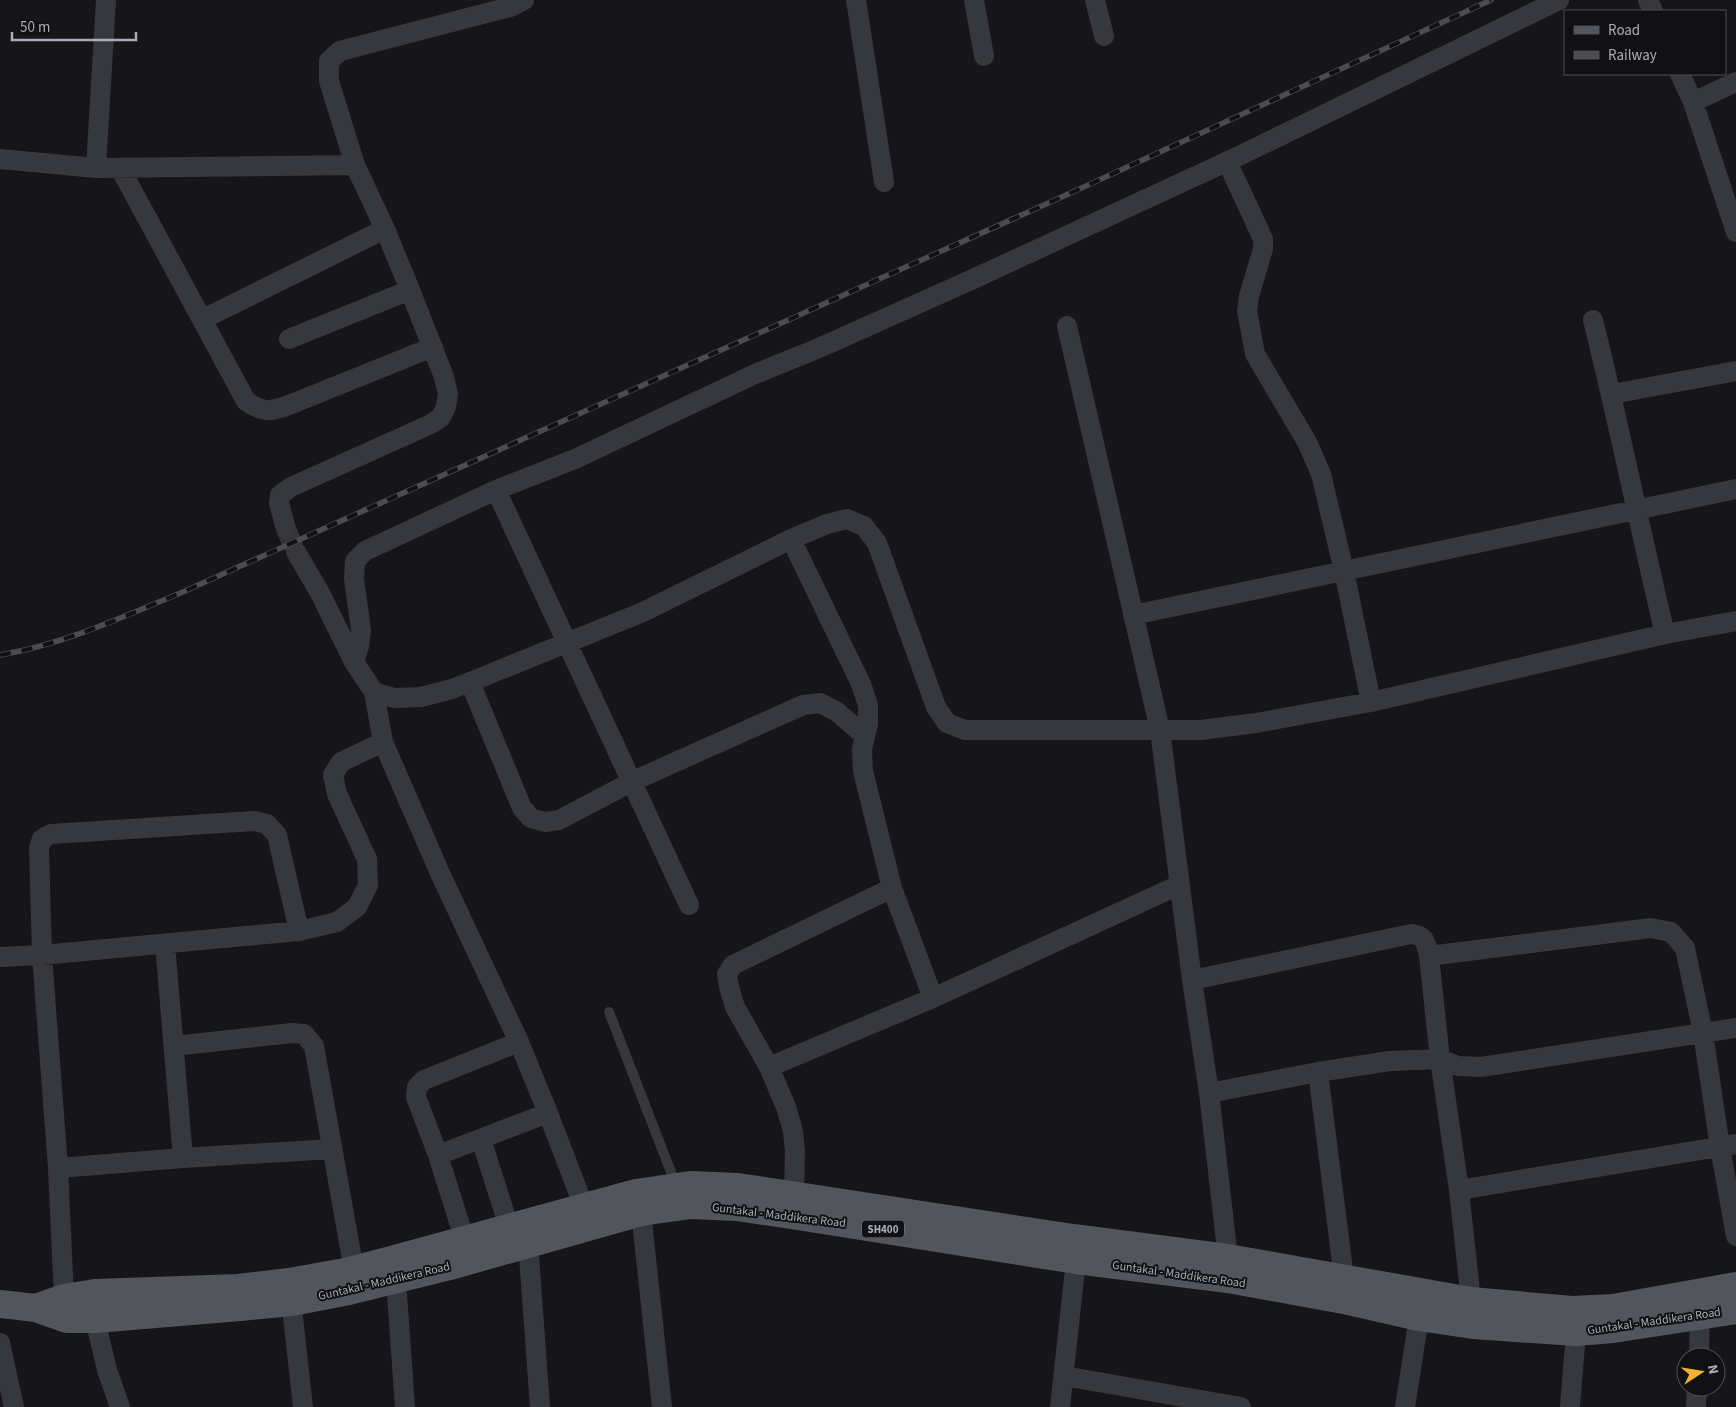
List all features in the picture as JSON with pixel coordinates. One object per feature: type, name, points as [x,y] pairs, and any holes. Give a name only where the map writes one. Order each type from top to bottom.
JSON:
[{"type":"main road","name":"Guntakal - Maddikera Road","points":[[36,1308],[64,1298],[95,1293],[238,1288],[290,1292],[349,1291],[396,1280],[519,1235],[584,1207],[636,1193],[690,1185],[738,1187],[794,1195],[1228,1280],[1349,1301],[1419,1317],[1473,1324],[1576,1332],[1614,1329],[1700,1304],[1736,1286]]},
{"type":"main road","name":"Guntakal - Maddikera Road","points":[[0,1304],[36,1308],[67,1319],[95,1319],[240,1308],[354,1270],[465,1241],[519,1235],[666,1207],[691,1205],[737,1207],[1078,1250],[1228,1258],[1470,1301],[1572,1310],[1700,1304],[1736,1310]]},
{"type":"street","points":[[96,168],[106,0]]},
{"type":"street","points":[[286,529],[279,503],[280,495],[291,487],[431,424],[441,417],[446,407],[448,394],[444,377],[410,290],[385,229],[355,165],[329,81],[330,61],[340,51],[510,7],[524,0]]},
{"type":"street","points":[[856,0],[884,182]]},
{"type":"street","points":[[974,0],[984,56]]},
{"type":"street","points":[[1095,0],[1104,36]]},
{"type":"street","points":[[354,662],[361,630],[354,579],[355,561],[365,552],[496,490],[575,459],[755,374],[819,348],[971,280],[1227,161],[1558,0]]},
{"type":"street","points":[[1680,75],[1693,102],[1736,232]]},
{"type":"street","points":[[1693,102],[1736,82]]},
{"type":"street","points":[[0,159],[96,168],[355,165]]},
{"type":"street","points":[[1227,161],[1263,239],[1263,249],[1254,277],[1247,311],[1255,354],[1307,442],[1321,474],[1371,702]]},
{"type":"street","points":[[120,168],[246,401],[258,409],[271,411],[289,405],[432,347]]},
{"type":"street","points":[[203,319],[385,229]]},
{"type":"street","points":[[289,339],[410,290]]},
{"type":"street","points":[[1593,320],[1612,394],[1636,510],[1665,634]]},
{"type":"street","points":[[1066,326],[1160,730],[1192,980],[1209,1093],[1228,1258]]},
{"type":"street","points":[[1612,394],[1736,371]]},
{"type":"street","points":[[1133,615],[1736,489]]},
{"type":"street","points":[[496,490],[633,781],[689,905]]},
{"type":"street","points":[[374,692],[394,698],[421,697],[470,682],[643,612],[791,539],[827,524],[847,519],[864,526],[878,543],[936,707],[947,723],[965,730],[1201,730],[1256,723],[1371,702],[1665,634],[1736,621]]},
{"type":"street","points":[[791,539],[861,684],[868,705],[868,724],[862,749],[863,771],[892,888],[933,998]]},
{"type":"street","points":[[296,552],[320,593],[354,662],[374,692],[383,742],[439,870],[519,1042],[584,1207]]},
{"type":"street","points":[[470,682],[522,808],[531,818],[545,822],[559,820],[633,781],[803,705],[820,704],[836,712],[865,736]]},
{"type":"street","points":[[0,957],[299,931],[337,922],[357,907],[368,885],[367,859],[337,794],[333,775],[340,762],[383,742]]},
{"type":"street","points":[[64,1298],[58,1168],[42,954],[39,848],[42,839],[51,834],[254,821],[268,824],[277,835],[299,931]]},
{"type":"street","points":[[769,1067],[933,998],[1180,885]]},
{"type":"street","points":[[794,1195],[795,1152],[793,1131],[786,1107],[769,1067],[736,1008],[727,974],[733,965],[892,888]]},
{"type":"street","points":[[1429,956],[1651,928],[1672,932],[1685,948],[1728,1146],[1736,1236]]},
{"type":"street","points":[[1192,980],[1411,934],[1418,934],[1425,940],[1429,956],[1440,1059],[1459,1190],[1470,1301]]},
{"type":"street","points":[[165,944],[183,1158]]},
{"type":"street","points":[[1209,1093],[1318,1072],[1390,1061],[1440,1059],[1458,1066],[1481,1067],[1736,1028]]},
{"type":"street","points":[[174,1046],[292,1033],[304,1034],[314,1046],[354,1270]]},
{"type":"street","points":[[465,1241],[438,1155],[416,1096],[417,1087],[424,1080],[519,1042]]},
{"type":"street","points":[[1318,1072],[1344,1278]]},
{"type":"street","points":[[438,1155],[548,1113]]},
{"type":"street","points":[[481,1139],[519,1235],[540,1407]]},
{"type":"street","points":[[1459,1190],[1728,1146]]},
{"type":"street","points":[[58,1168],[332,1149]]},
{"type":"street","points":[[641,1212],[662,1407]]},
{"type":"street","points":[[1060,1407],[1078,1250]]},
{"type":"street","points":[[396,1280],[405,1407]]},
{"type":"street","points":[[290,1292],[302,1407]]},
{"type":"street","points":[[1699,1347],[1700,1304]]},
{"type":"street","points":[[1405,1407],[1419,1317]]},
{"type":"street","points":[[95,1319],[107,1370],[120,1407]]},
{"type":"street","points":[[1570,1407],[1576,1332]]},
{"type":"street","points":[[0,1343],[14,1407]]},
{"type":"street","points":[[1064,1376],[1241,1407]]},
{"type":"lane","points":[[608,1012],[676,1186]]},
{"type":"tunnel","points":[[286,529],[296,552]]},
{"type":"railway","points":[[0,655],[71,637],[185,591],[1075,191],[1491,0]]}]
